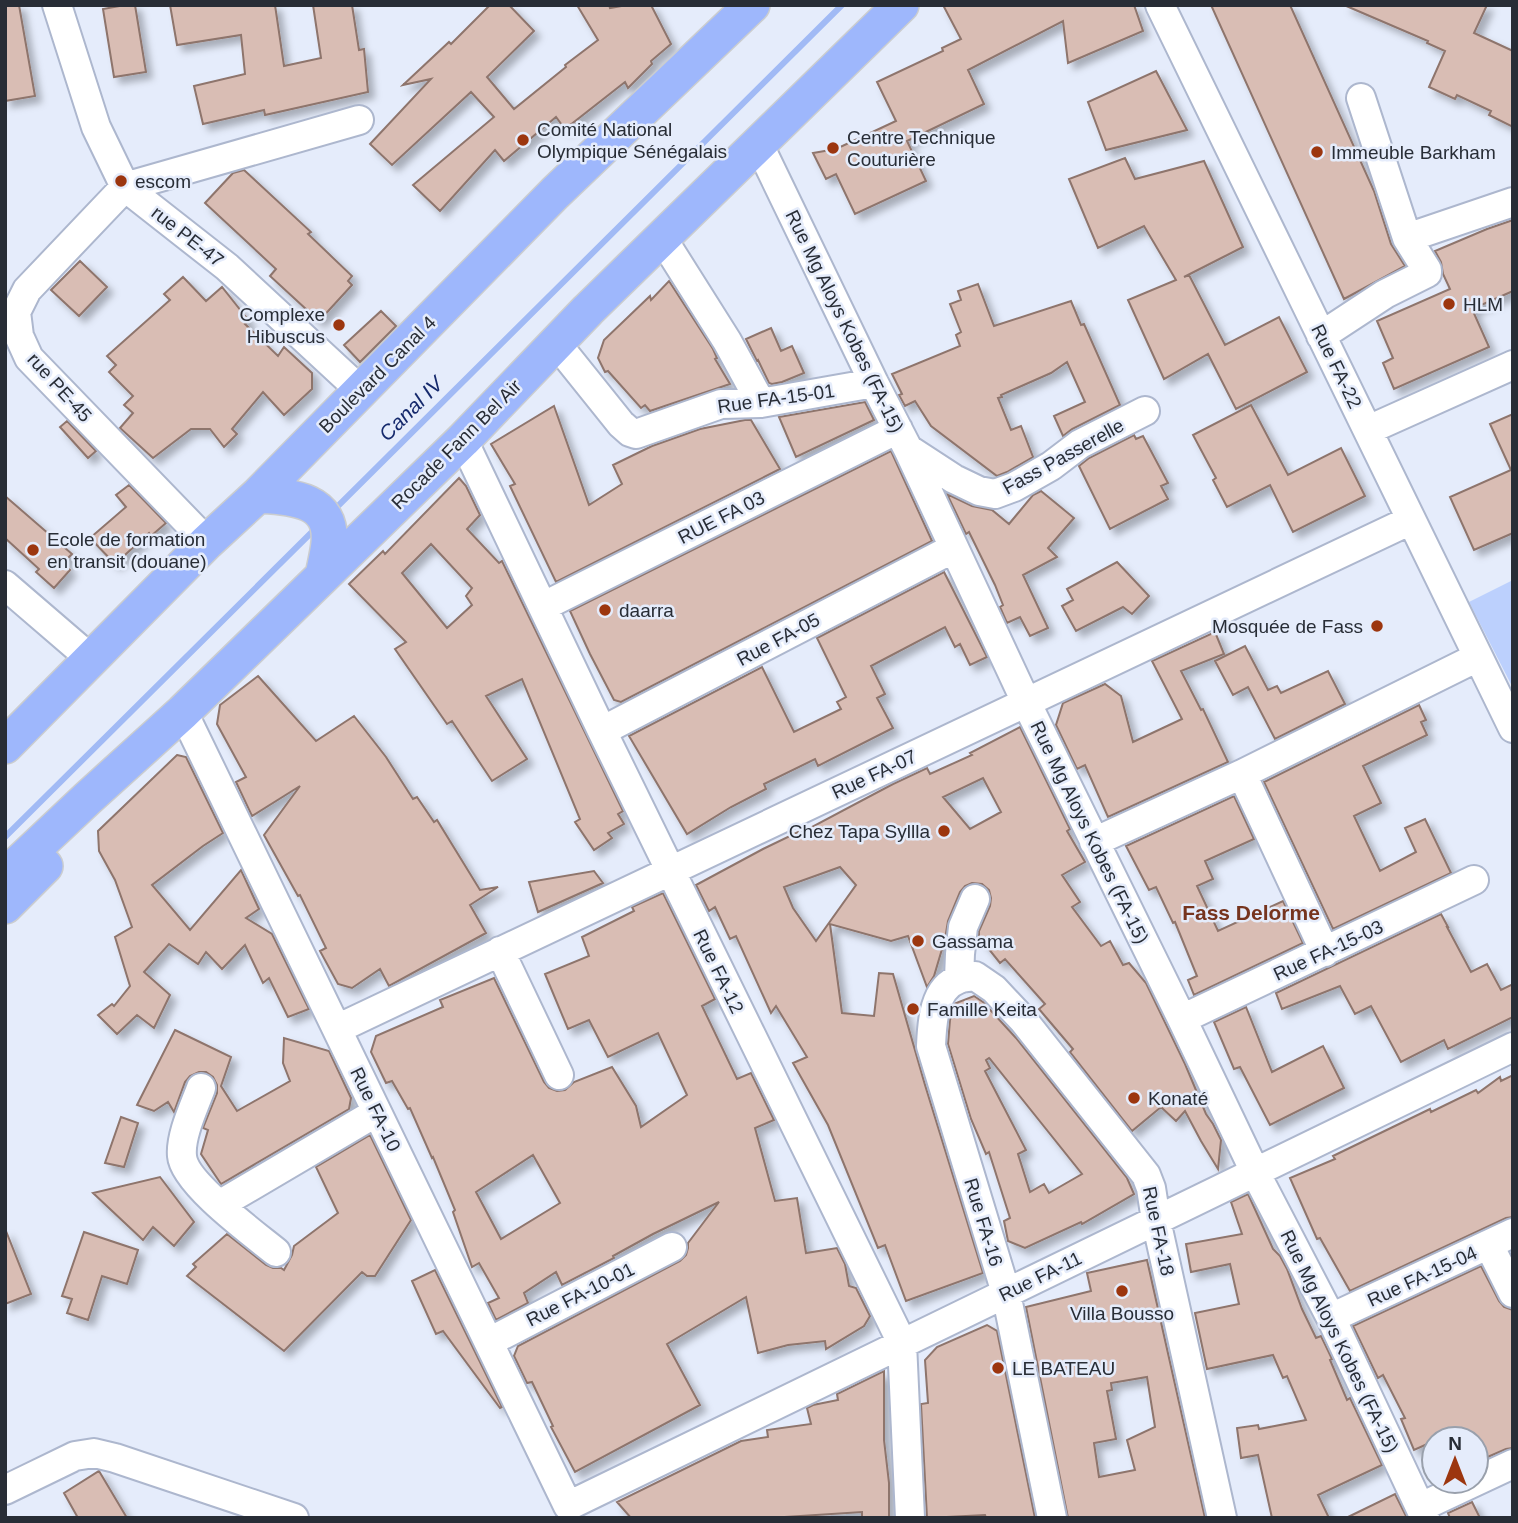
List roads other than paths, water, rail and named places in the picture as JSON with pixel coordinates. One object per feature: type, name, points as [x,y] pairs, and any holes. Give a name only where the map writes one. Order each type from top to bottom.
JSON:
[{"type":"main road","name":"Boulevard Canal 4","points":[[6,745],[207,542],[258,495],[555,193],[752,5]]},
{"type":"main road","name":"Rocade Fann Bel Air","points":[[5,877],[183,712],[464,440],[588,310],[901,5]]},
{"type":"main road","points":[[258,495],[288,497],[316,507],[324,518],[328,531],[329,542],[323,576]]},
{"type":"main road","points":[[5,906],[52,859],[88,798]]},
{"type":"street","name":"rue PE-47","points":[[57,5],[96,127],[125,187],[227,267],[360,391]]},
{"type":"street","name":"Rue FA-22","points":[[1160,5],[1513,727]]},
{"type":"street","points":[[1321,336],[1385,294],[1427,273],[1407,238],[1361,98]]},
{"type":"street","points":[[125,187],[359,120]]},
{"type":"street","name":"Rue Mg Aloys Kobes (FA-15)","points":[[759,145],[903,439],[1026,702],[1255,1172],[1331,1318],[1423,1513]]},
{"type":"street","name":"rue PE-45","points":[[125,187],[27,290],[16,312],[19,336],[29,358],[207,542]]},
{"type":"street","points":[[1407,238],[1513,202]]},
{"type":"street","points":[[662,238],[727,341],[761,403]]},
{"type":"street","name":"Rue FA-15-01","points":[[556,343],[621,424],[629,432],[636,434],[721,404],[761,403],[874,383]]},
{"type":"street","points":[[1368,430],[1513,365]]},
{"type":"street","name":"Fass Passerelle","points":[[903,439],[954,479],[979,491],[995,494],[1014,487],[1051,466],[1080,443],[1145,411]]},
{"type":"street","name":"RUE FA 03","points":[[544,606],[903,439]]},
{"type":"street","name":"Rue FA-12","points":[[464,440],[602,731],[902,1343],[910,1518]]},
{"type":"street","name":"Rue FA-07","points":[[337,1029],[1411,520]]},
{"type":"street","name":"Rue FA-05","points":[[602,731],[954,548]]},
{"type":"street","points":[[5,584],[91,659]]},
{"type":"street","points":[[1094,842],[1242,774],[1478,657]]},
{"type":"street","name":"Rue FA-10","points":[[183,712],[489,1342],[566,1512]]},
{"type":"street","points":[[1242,774],[1325,952]]},
{"type":"street","name":"Rue FA-15-03","points":[[1182,1019],[1474,880]]},
{"type":"street","points":[[960,978],[963,927],[975,899]]},
{"type":"street","points":[[500,951],[559,1075]]},
{"type":"street","name":"Rue FA-18","points":[[960,978],[975,976],[994,989],[1024,1021],[1146,1175],[1222,1518]]},
{"type":"street","name":"Rue FA-16","points":[[960,978],[945,986],[933,1015],[930,1046],[1006,1293],[1052,1518]]},
{"type":"street","name":"Rue FA-11","points":[[566,1512],[902,1343],[1513,1047]]},
{"type":"street","points":[[201,1088],[182,1144],[185,1169],[219,1205],[276,1252]]},
{"type":"street","points":[[219,1205],[377,1112]]},
{"type":"street","points":[[1501,1239],[1513,1293]]},
{"type":"street","name":"Rue FA-15-04","points":[[1331,1318],[1501,1239]]},
{"type":"street","name":"Rue FA-10-01","points":[[489,1342],[672,1247]]},
{"type":"street","points":[[5,1490],[75,1456],[94,1454],[115,1458],[294,1518]]},
{"type":"street","points":[[1423,1513],[1513,1464]]},
{"type":"waterway","name":"Canal IV","points":[[332,512],[842,5]]},
{"type":"waterway","name":"Canal IV","points":[[5,837],[317,527]]},
{"type":"place","name":"Comité National Olympique Sénégalais","points":[[523,140]]},
{"type":"place","name":"Centre Technique Couturière","points":[[833,148]]},
{"type":"place","name":"Immeuble Barkham","points":[[1317,152]]},
{"type":"place","name":"escom","points":[[121,181]]},
{"type":"place","name":"HLM","points":[[1449,304]]},
{"type":"place","name":"Complexe Hibuscus","points":[[339,325]]},
{"type":"place","name":"Ecole de formation en transit (douane)","points":[[33,550]]},
{"type":"place","name":"daarra","points":[[605,610]]},
{"type":"place","name":"Mosquée de Fass","points":[[1377,626]]},
{"type":"place","name":"Chez Tapa Syllla","points":[[944,831]]},
{"type":"place","name":"Gassama","points":[[918,941]]},
{"type":"place","name":"Famille Keita","points":[[913,1009]]},
{"type":"place","name":"Konaté","points":[[1134,1098]]},
{"type":"place","name":"Villa Bousso","points":[[1122,1291]]},
{"type":"place","name":"LE BATEAU","points":[[998,1368]]},
{"type":"district","name":"Fass Delorme","points":[[1251,913]]}]
